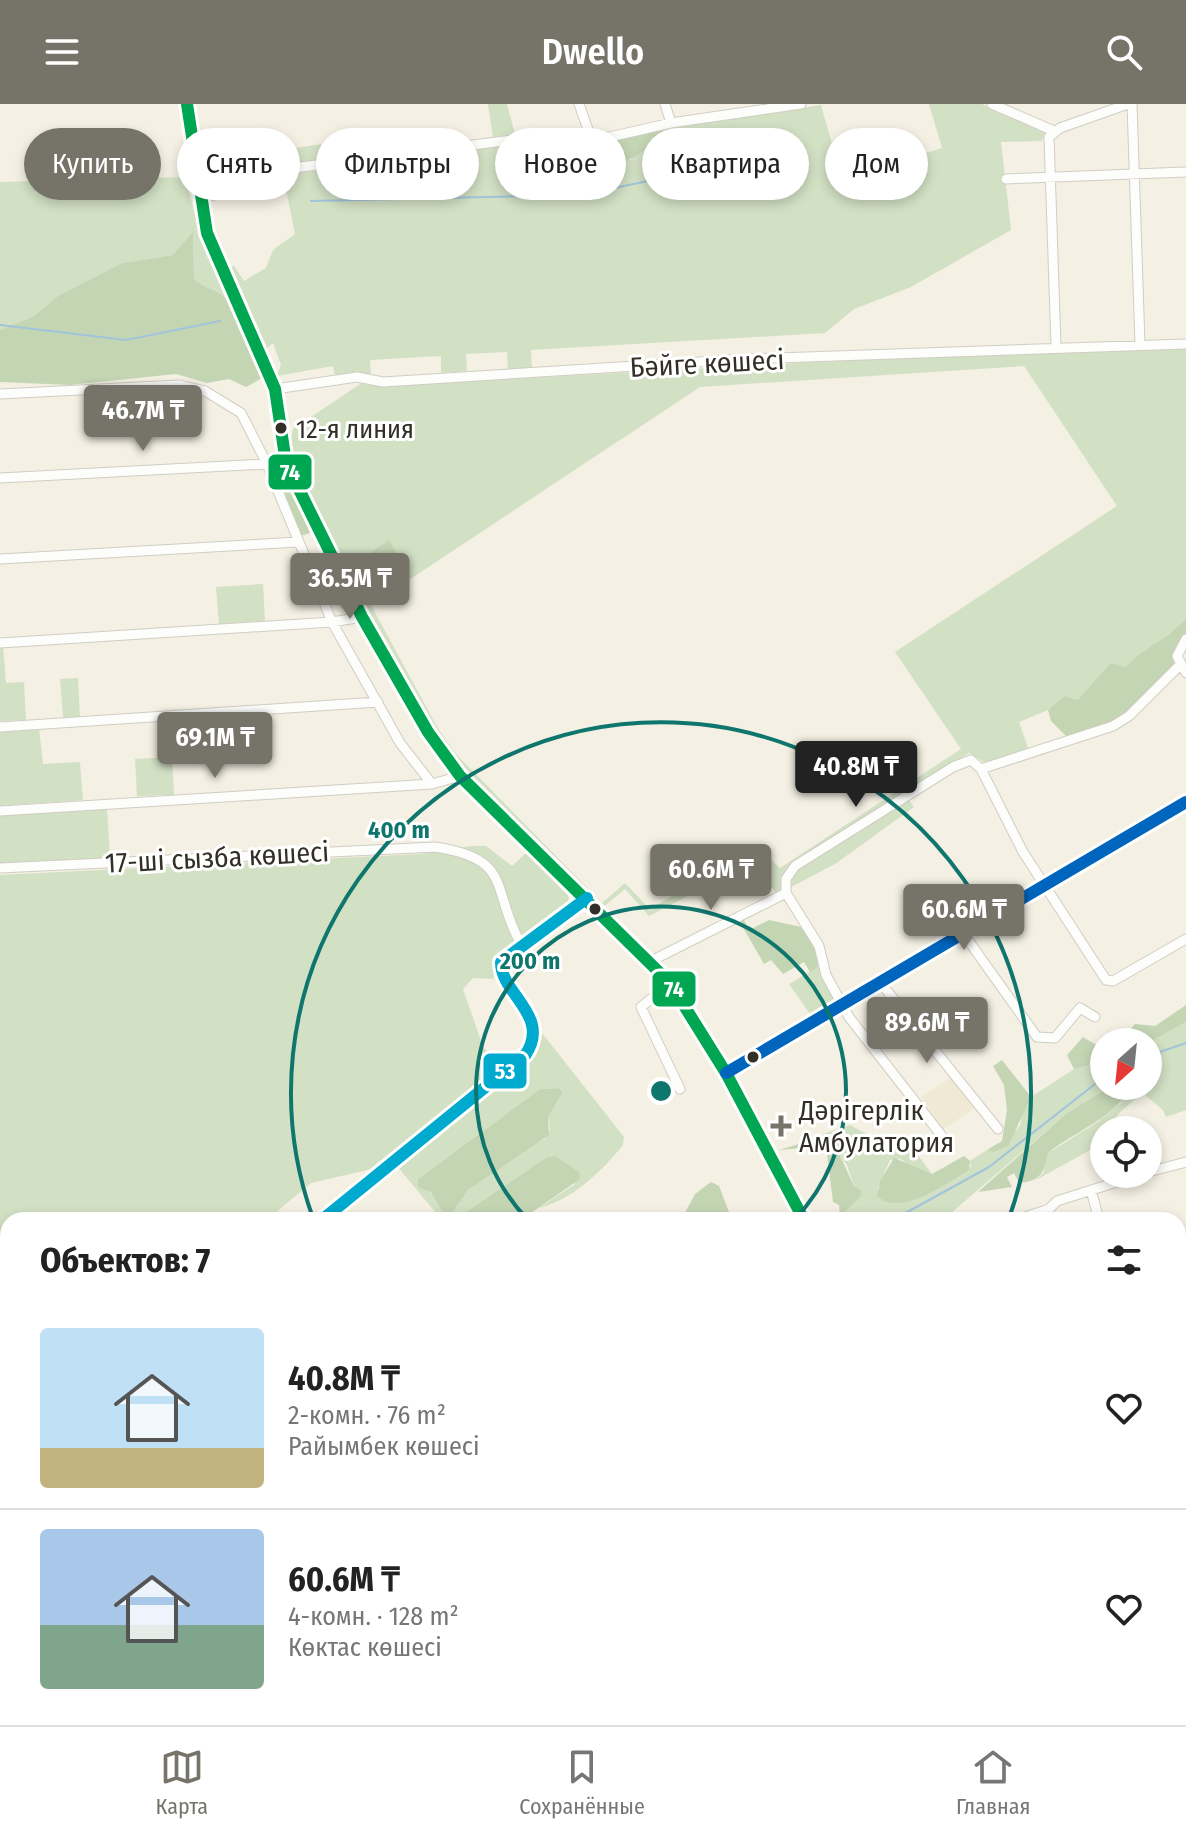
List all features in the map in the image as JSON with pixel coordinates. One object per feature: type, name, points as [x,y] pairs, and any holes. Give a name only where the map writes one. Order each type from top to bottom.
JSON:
[{"type":"street","points":[[187,104],[190,128]]},
{"type":"street","points":[[579,104],[587,128]]},
{"type":"street","points":[[665,104],[671,123]]},
{"type":"street","points":[[626,133],[755,108],[801,104]]},
{"type":"street","points":[[992,104],[1052,134],[1130,104],[1140,344]]},
{"type":"street","points":[[1052,134],[1049,177],[1056,346]]},
{"type":"street","points":[[300,167],[495,142]]},
{"type":"street","points":[[1006,179],[1186,172]]},
{"type":"street","points":[[199,200],[214,252],[275,389],[286,463],[362,617],[428,732],[460,776],[670,983],[726,1073],[800,1212]]},
{"type":"street","name":"Бәйге көшесі","points":[[275,389],[357,377],[383,382],[746,359],[1056,346],[1186,344]]},
{"type":"street","points":[[0,394],[179,385],[194,387],[241,413],[266,462],[332,622],[400,743],[432,784]]},
{"type":"street","points":[[0,478],[286,463]]},
{"type":"street","points":[[0,559],[298,542]]},
{"type":"street","points":[[0,643],[332,622],[362,617]]},
{"type":"street","points":[[981,769],[1093,735],[1120,722],[1183,668],[1178,653],[1186,639]]},
{"type":"street","points":[[0,727],[378,702]]},
{"type":"street","points":[[945,1140],[842,1006],[826,975],[819,946],[786,893],[786,879],[795,866],[953,767],[971,760],[981,769],[1044,886],[1109,982],[1186,939]]},
{"type":"street","points":[[0,811],[432,784],[460,776]]},
{"type":"street","points":[[726,1073],[1186,802]]},
{"type":"street","name":"17-ші сызба көшесі","points":[[0,868],[435,847],[469,855],[489,867],[504,890],[510,921],[521,944]]},
{"type":"street","points":[[651,961],[786,893]]},
{"type":"street","points":[[332,1212],[526,1054],[532,1039],[532,1028],[500,965],[503,957],[587,898]]},
{"type":"street","points":[[963,933],[1037,1037],[1055,1038],[1080,1008],[1095,1017]]},
{"type":"street","points":[[880,982],[998,1129]]},
{"type":"street","points":[[670,983],[641,1007],[680,1089]]},
{"type":"street","points":[[1162,1168],[1186,1162]]},
{"type":"street","points":[[1040,1212],[1057,1201],[1097,1188]]},
{"type":"street","points":[[1091,1190],[1097,1212]]},
{"type":"shaded area","points":[[952,1077],[975,1108],[943,1129],[921,1097]]},
{"type":"green space","points":[[488,104],[507,104],[513,128],[495,128],[493,137]]},
{"type":"green space","points":[[929,104],[982,104],[1045,133],[1042,141],[1001,142],[1011,230],[911,287],[854,309],[825,333],[531,350],[532,369],[508,371],[507,352],[466,354],[467,371],[441,373],[441,356],[370,360],[371,377],[359,372],[335,376],[333,366],[277,376],[281,365],[273,343],[267,348],[230,267],[234,266],[244,281],[266,268],[273,250],[295,234],[288,200],[300,200],[300,173],[316,170],[316,200],[479,200],[479,148],[495,146],[495,200],[626,200],[626,160],[642,151],[642,200],[809,200],[809,128],[672,128],[821,105],[828,128],[825,128],[825,200],[928,200],[928,152],[942,148]]},
{"type":"green space","points":[[642,134],[642,152],[626,161],[626,138]]},
{"type":"green space","points":[[316,145],[316,160],[300,162],[300,147]]},
{"type":"green space","points":[[177,177],[177,200],[191,200],[228,302],[194,279],[193,234],[173,255],[122,263],[59,295],[34,316],[0,330],[0,182],[24,181],[24,200],[161,200],[161,178]]},
{"type":"green space","points":[[193,232],[194,279],[221,295],[230,305],[262,378],[246,387],[229,379],[207,383],[176,374],[70,385],[0,382],[0,330],[34,316],[59,295],[122,263],[173,255]]},
{"type":"green space","points":[[1054,349],[1186,349],[1186,618],[1125,667],[1111,664],[1078,701],[1064,696],[1048,710],[1019,722],[1029,751],[984,762],[969,753],[794,862],[784,875],[780,893],[775,892],[754,862],[649,916],[625,889],[602,908],[479,788],[443,747],[342,564],[293,464],[289,451],[293,429],[363,382],[379,386]],"holes":[[[1024,366],[1117,506],[895,652],[961,749],[780,868],[760,850],[746,853],[650,909],[625,883],[602,903],[455,753],[437,727],[371,605],[700,387]]]},
{"type":"green space","points":[[283,468],[310,533],[300,536],[275,475]]},
{"type":"green space","points":[[389,540],[407,573],[368,599],[351,566]]},
{"type":"green space","points":[[263,584],[265,621],[219,624],[216,587]]},
{"type":"green space","points":[[1186,618],[1186,636],[1172,656],[1175,666],[1122,718],[1070,740],[1051,721],[1048,710],[1064,696],[1078,700],[1111,663],[1125,667]]},
{"type":"green space","points":[[0,645],[3,645],[6,683],[24,682],[26,720],[0,721]]},
{"type":"green space","points":[[78,678],[80,717],[63,717],[60,679]]},
{"type":"green space","points":[[39,728],[43,764],[80,762],[83,800],[0,806],[0,731]]},
{"type":"green space","points":[[172,757],[174,795],[137,796],[135,759]]},
{"type":"green space","points":[[909,800],[914,807],[835,864],[789,888],[796,870]]},
{"type":"green space","points":[[107,807],[110,858],[0,863],[0,814]]},
{"type":"green space","points":[[486,846],[512,866],[527,852],[568,892],[569,906],[500,954],[493,979],[473,978],[463,989],[483,1047],[502,1067],[380,1167],[311,1183],[276,1212],[0,1212],[0,875],[420,854]]},
{"type":"green space","points":[[743,918],[749,930],[769,920],[801,927],[817,951],[818,967],[810,972],[804,962],[783,974],[771,960],[764,964],[741,924]]},
{"type":"green space","points":[[818,967],[837,1004],[813,1018],[789,984]]},
{"type":"green space","points":[[1186,1005],[1186,1022],[1162,1035],[1162,1028],[1131,1028],[1135,1024],[1155,1026]]},
{"type":"green space","points":[[1186,1022],[1186,1110],[1166,1117],[1151,1100],[1162,1100],[1162,1035]]},
{"type":"green space","points":[[538,1028],[624,1137],[623,1145],[586,1183],[551,1204],[539,1208],[575,1184],[555,1156],[547,1157],[466,1212],[452,1212],[466,1192],[496,1168],[545,1139],[550,1129],[548,1117],[563,1092],[559,1088],[540,1089],[418,1179],[433,1195],[442,1212],[435,1212],[397,1166],[522,1063],[536,1047]]},
{"type":"green space","points":[[1083,1037],[1090,1041],[1090,1065],[1074,1069],[1067,1055]]},
{"type":"green space","points":[[1002,1060],[1031,1097],[1008,1146],[993,1152],[987,1150],[1002,1141],[1007,1110],[1004,1085],[993,1066]]},
{"type":"green space","points":[[1090,1065],[1090,1099],[1067,1113],[952,1212],[843,1212],[854,1186],[847,1165],[825,1136],[814,1137],[850,1125],[896,1150],[908,1142],[932,1174],[912,1168],[901,1159],[890,1160],[877,1189],[971,1167],[970,1161],[987,1150],[993,1152],[1020,1126],[1024,1106],[1031,1097],[1074,1069]]},
{"type":"green space","points":[[559,1088],[563,1092],[548,1117],[549,1135],[468,1190],[453,1212],[442,1212],[431,1192],[418,1187],[418,1179],[540,1089]]},
{"type":"green space","points":[[1090,1099],[1122,1100],[1104,1116],[1090,1116],[1090,1125],[1048,1153],[1043,1171],[1037,1178],[1019,1183],[1014,1173],[1007,1177],[1012,1187],[978,1192],[1067,1113]]},
{"type":"green space","points":[[1123,1100],[1135,1100],[1117,1116],[1105,1116]]},
{"type":"green space","points":[[1090,1127],[1090,1150],[1036,1180],[1044,1172],[1048,1153]]},
{"type":"green space","points":[[825,1136],[834,1143],[861,1196],[844,1212],[840,1212],[839,1205],[833,1202],[826,1146],[779,1150]]},
{"type":"green space","points":[[555,1156],[579,1172],[580,1179],[533,1212],[466,1212],[547,1157]]},
{"type":"green space","points":[[964,1156],[970,1161],[969,1170],[924,1196],[898,1203],[887,1202],[877,1196],[880,1181],[894,1158],[932,1174]]},
{"type":"green space","points":[[711,1182],[719,1186],[729,1212],[685,1212],[695,1194]]},
{"type":"waterway","points":[[311,201],[535,196],[642,182]]},
{"type":"waterway","points":[[0,325],[126,340],[220,321]]},
{"type":"waterway","points":[[1162,1051],[1186,1043]]},
{"type":"waterway","points":[[907,1212],[989,1167],[1090,1088]]},
{"type":"transit line","name":"74","points":[[187,104],[207,233],[275,389],[286,463],[362,617],[428,732],[460,776],[670,983],[726,1073],[800,1212]]},
{"type":"transit line","name":"76","points":[[726,1073],[1186,802]]},
{"type":"transit line","name":"53","points":[[332,1212],[526,1054],[532,1040],[529,1016],[508,984],[501,962],[587,898]]},
{"type":"place","name":"12-я линия","points":[[281,428]]},
{"type":"place","name":"Дәрігерлік Амбулатория","points":[[781,1126]]}]
